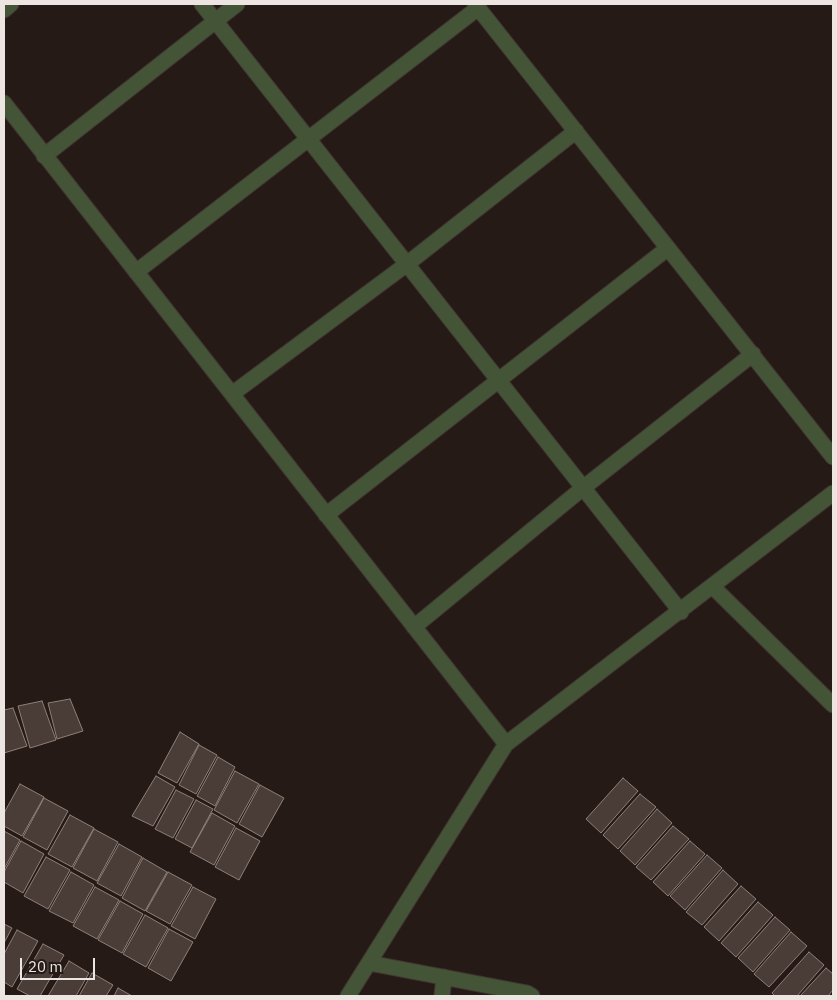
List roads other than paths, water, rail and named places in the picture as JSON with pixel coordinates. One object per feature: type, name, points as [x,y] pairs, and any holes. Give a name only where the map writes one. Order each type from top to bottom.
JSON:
[{"type":"street","points":[[4,10],[11,4]]},
{"type":"street","points":[[202,4],[681,612]]},
{"type":"street","points":[[44,156],[237,4]]},
{"type":"street","points":[[136,272],[477,6],[833,457]]},
{"type":"street","points":[[4,103],[506,744]]},
{"type":"street","points":[[232,394],[408,264],[576,131]]},
{"type":"street","points":[[326,515],[668,248]]},
{"type":"street","points":[[414,627],[583,488],[752,354]]},
{"type":"street","points":[[348,996],[506,744],[681,612],[833,493]]},
{"type":"street","points":[[713,587],[833,705]]},
{"type":"street","points":[[369,963],[526,993],[532,996]]},
{"type":"street","points":[[442,996],[444,977]]}]
